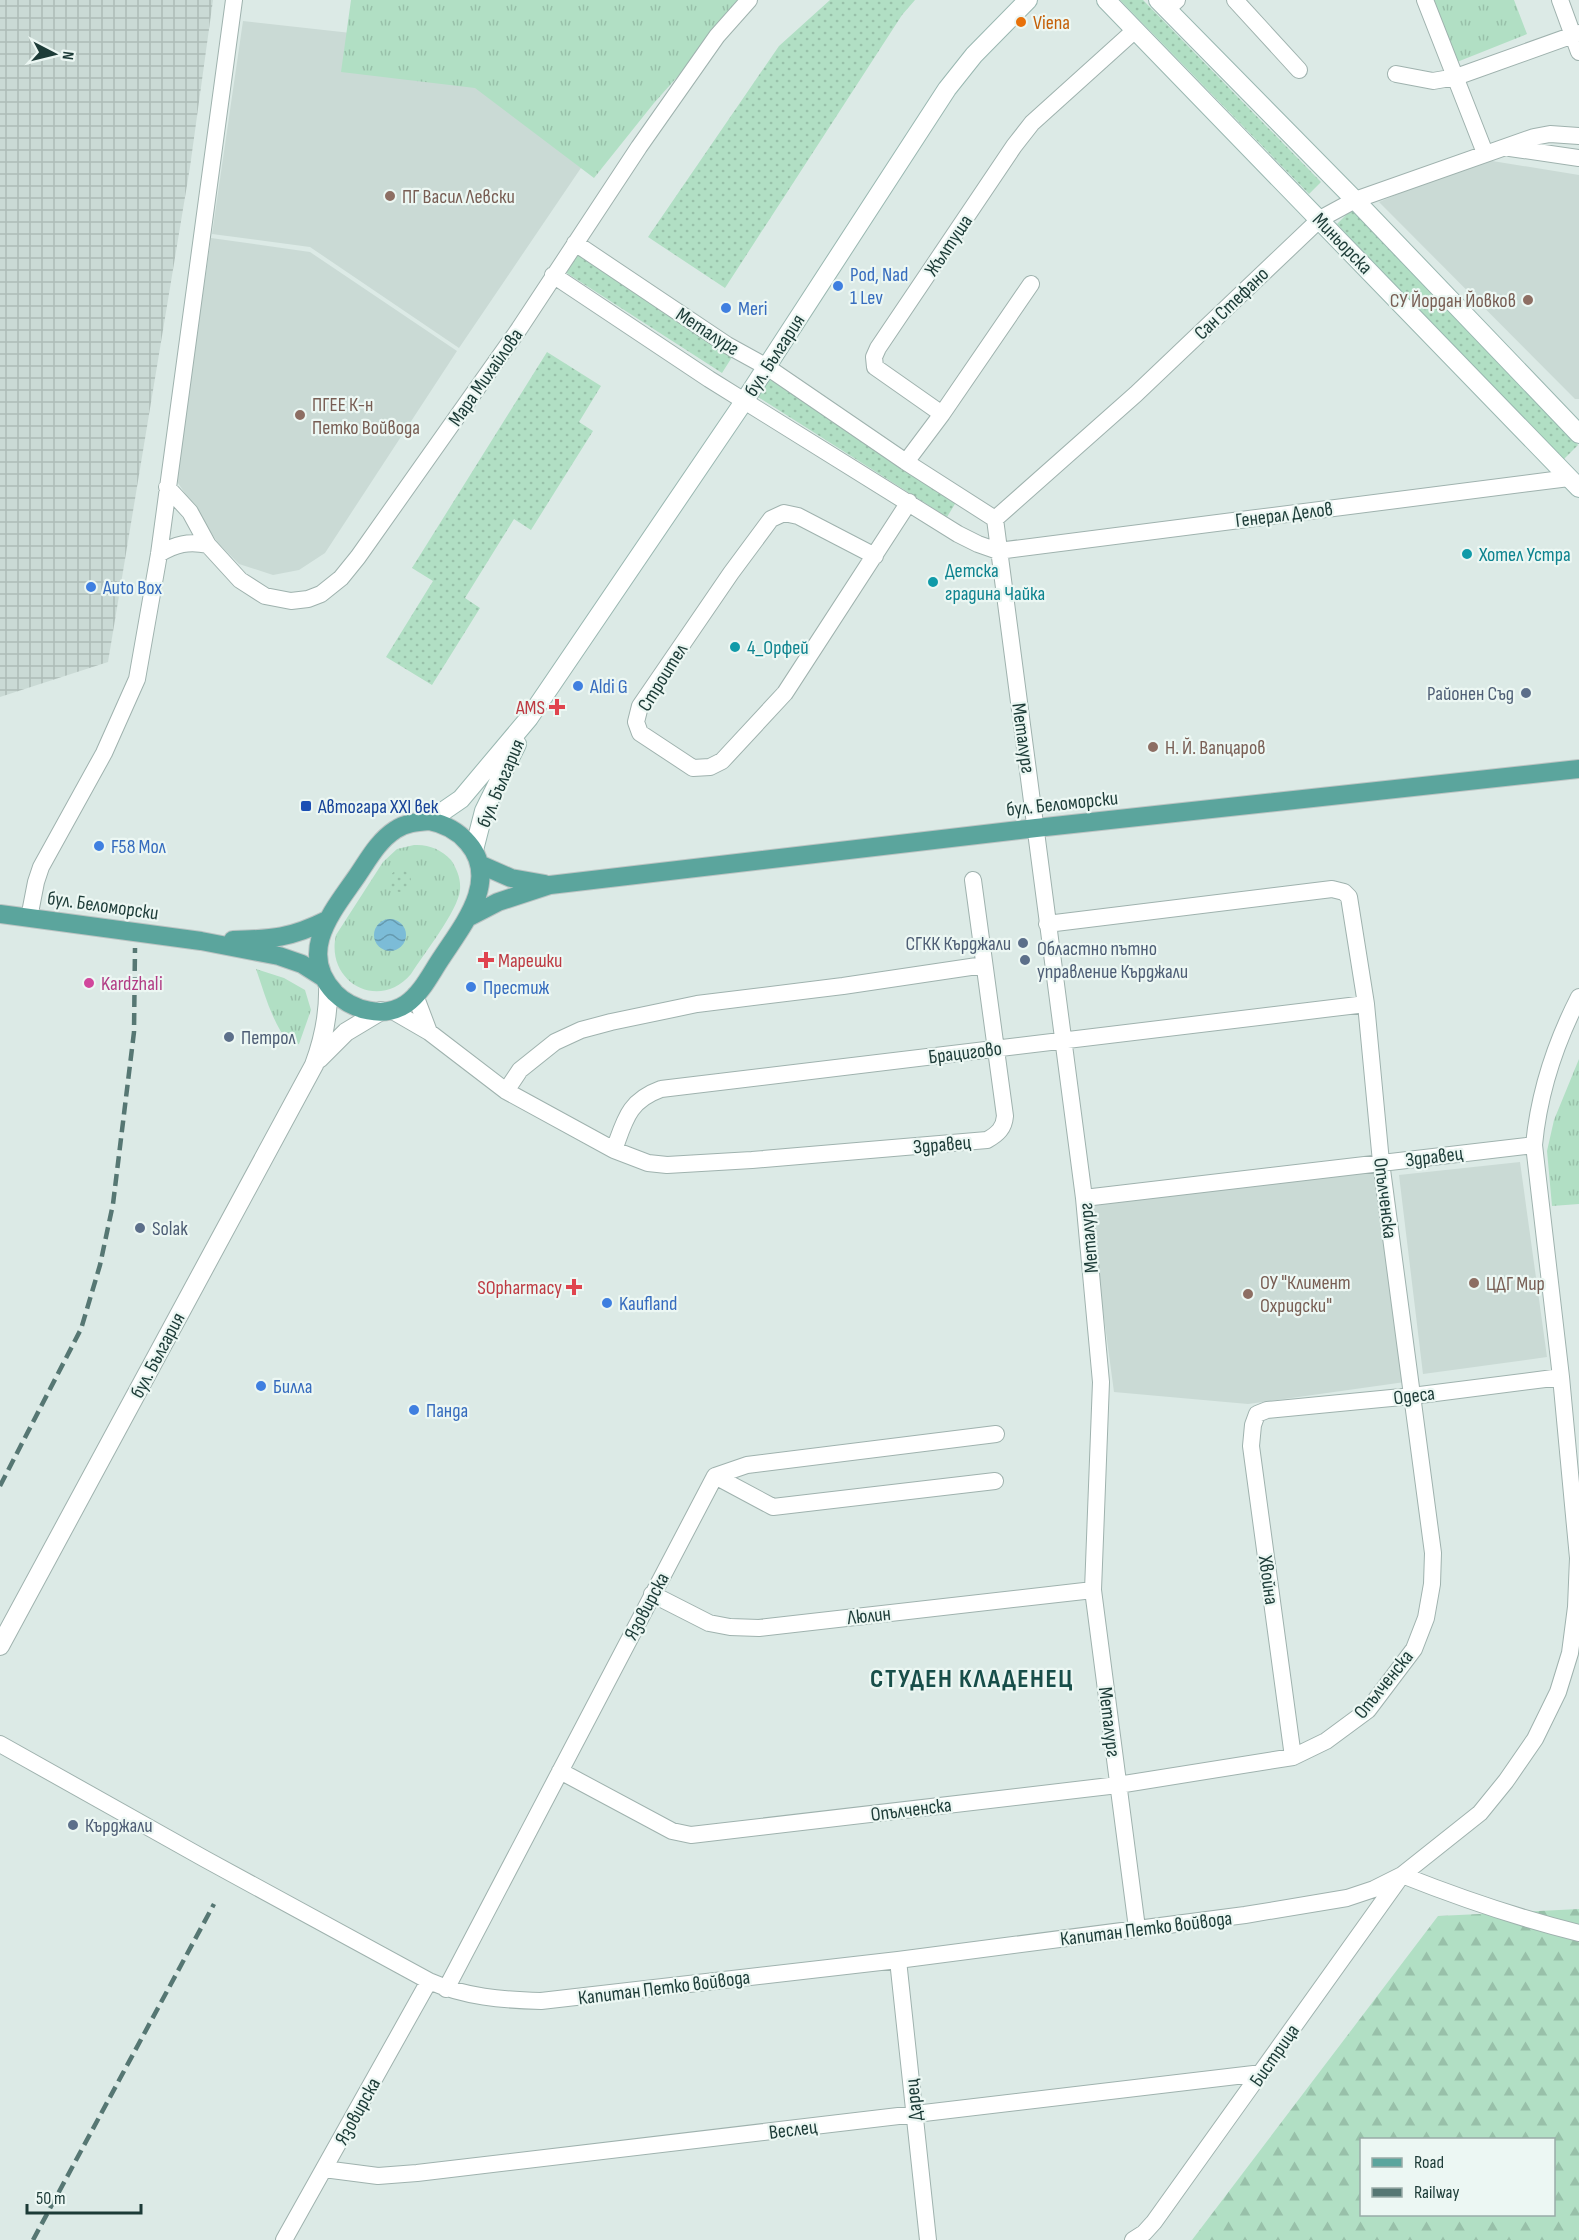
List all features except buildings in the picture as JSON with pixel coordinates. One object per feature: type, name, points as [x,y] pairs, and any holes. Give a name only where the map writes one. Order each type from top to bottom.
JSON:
[{"type":"main road","name":"бул. България","points":[[429,821],[461,799],[529,718],[746,400],[947,88],[974,55],[1028,0]]},
{"type":"main road","name":"Миньорска","points":[[1106,0],[1574,483]]},
{"type":"main road","name":"Миньорска","points":[[1168,3],[1579,434]]},
{"type":"main road","name":"бул. България","points":[[476,857],[488,802],[529,718]]},
{"type":"main road","name":"бул. Беломорски","points":[[469,917],[498,902],[550,885],[1035,828],[1579,769]]},
{"type":"main road","points":[[429,821],[446,825],[457,832],[476,857],[480,889],[469,917],[415,995],[405,1005],[386,1011],[368,1011],[351,1005],[336,994],[326,981],[319,963],[318,946],[327,920],[377,847],[389,835],[414,822],[429,821]]},
{"type":"main road","name":"бул. Беломорски","points":[[476,857],[511,878],[550,885]]},
{"type":"main road","name":"бул. Беломорски","points":[[0,914],[201,941],[279,956],[302,964],[326,981]]},
{"type":"main road","name":"бул. Беломорски","points":[[201,941],[279,937],[301,932],[327,920]]},
{"type":"main road","name":"бул. България","points":[[0,1646],[314,1065],[322,1042],[328,1010],[326,981]]},
{"type":"main road","name":"бул. България","points":[[314,1065],[346,1032],[386,1011]]},
{"type":"street","points":[[29,918],[41,867],[104,753],[137,680],[159,554],[234,0]]},
{"type":"street","name":"Мара Михайлова","points":[[167,487],[190,512],[208,545],[240,580],[265,596],[291,600],[308,599],[330,589],[364,547],[519,329],[553,275],[717,36],[749,0]]},
{"type":"street","points":[[1235,0],[1299,70]]},
{"type":"street","points":[[1425,0],[1485,153]]},
{"type":"street","points":[[1560,0],[1576,34],[1579,52]]},
{"type":"street","name":"Жълтуша","points":[[942,414],[875,367],[874,357],[878,348],[1032,123],[1134,31]]},
{"type":"street","points":[[1396,74],[1433,81],[1456,77],[1576,34]]},
{"type":"street","name":"Сан Стефано","points":[[995,519],[1136,394],[1320,219],[1355,200],[1503,147],[1550,134],[1579,136]]},
{"type":"street","name":"Сан Стефано","points":[[1503,147],[1579,158]]},
{"type":"street","name":"Металург","points":[[575,243],[727,345],[767,367],[906,462],[995,519],[1084,1198],[1101,1382],[1093,1590],[1137,1928]]},
{"type":"street","name":"Металург","points":[[553,275],[709,379],[978,544],[998,551]]},
{"type":"street","points":[[906,462],[942,414],[1031,284]]},
{"type":"street","name":"Генерал Делов","points":[[998,551],[1574,483]]},
{"type":"street","name":"Строител","points":[[875,556],[798,516],[784,513],[771,519],[640,706],[636,722],[640,734],[693,768],[710,767],[722,761],[785,693],[875,556],[909,502]]},
{"type":"street","points":[[159,554],[174,545],[186,543],[208,545]]},
{"type":"street","name":"Здравец","points":[[621,1153],[648,1163],[667,1165],[987,1140],[997,1135],[1005,1124],[1005,1116],[973,880]]},
{"type":"street","name":"Опълченска","points":[[560,1771],[672,1831],[692,1834],[1118,1785],[1293,1756],[1326,1742],[1368,1710],[1414,1649],[1426,1618],[1432,1584],[1433,1553],[1381,1162],[1366,1004],[1349,897],[1344,892],[1332,889],[1047,924]]},
{"type":"street","points":[[506,1091],[520,1070],[555,1042],[581,1030],[610,1022],[697,1004],[843,986],[984,965]]},
{"type":"street","points":[[415,995],[429,1032]]},
{"type":"street","name":"Капитан Петко войвода","points":[[0,1744],[429,1981],[446,1989],[498,2000],[541,2001],[898,1960],[1245,1916],[1347,1898],[1374,1889],[1402,1875],[1480,1813],[1535,1739],[1558,1692],[1570,1653],[1576,1607],[1578,1558],[1534,1145],[1536,1119],[1547,1076],[1563,1029],[1579,997]]},
{"type":"street","name":"Брацигово","points":[[621,1153],[629,1111],[637,1101],[661,1089],[1366,1004]]},
{"type":"street","points":[[386,1011],[429,1032],[506,1091],[621,1153]]},
{"type":"street","name":"Здравец","points":[[1084,1198],[1534,1145]]},
{"type":"street","name":"Одеса","points":[[1267,1410],[1412,1396],[1560,1377]]},
{"type":"street","name":"Хвойна","points":[[1267,1410],[1257,1414],[1253,1425],[1251,1446],[1293,1756]]},
{"type":"street","points":[[715,1476],[747,1465],[996,1434]]},
{"type":"street","points":[[715,1476],[773,1507],[995,1481]]},
{"type":"street","name":"Язовирска","points":[[446,1989],[715,1476]]},
{"type":"street","name":"Люлин","points":[[652,1594],[709,1623],[730,1627],[759,1628],[1093,1590]]},
{"type":"street","points":[[1402,1875],[1461,1898],[1533,1921],[1579,1932]]},
{"type":"street","name":"Бистрица","points":[[1142,2238],[1402,1875]]},
{"type":"street","name":"Дарец","points":[[898,1960],[928,2240]]},
{"type":"street","name":"Язовирска","points":[[284,2240],[429,1981]]},
{"type":"street","name":"Веслец","points":[[324,2169],[378,2176],[417,2173],[1262,2073]]},
{"type":"shaded area","points":[[0,0],[213,0],[190,167],[108,662],[0,697]]},
{"type":"shaded area","name":"ПГ Васил Левски","points":[[243,21],[432,42],[587,159],[459,348],[310,247],[212,234]]},
{"type":"shaded area","name":"СУ Йордан Йовков","points":[[1480,159],[1579,175],[1579,399],[1575,399],[1379,202]]},
{"type":"shaded area","name":"ПГЕЕ К-н Петко Войвода","points":[[211,238],[310,252],[457,351],[325,553],[299,570],[273,575],[239,564],[218,543],[176,480]]},
{"type":"shaded area","name":"ЦДГ Мир","points":[[1520,1162],[1547,1357],[1423,1374],[1399,1175]]},
{"type":"shaded area","name":"ОУ \"Климент Охридски\"","points":[[1380,1164],[1405,1382],[1248,1404],[1114,1392],[1089,1206]]},
{"type":"green space","points":[[351,0],[746,0],[654,103],[594,178],[475,88],[341,72]]},
{"type":"green space","points":[[830,0],[915,0],[902,15],[725,288],[648,237],[779,46]]},
{"type":"green space","points":[[1120,0],[1143,0],[1321,182],[1309,194]]},
{"type":"green space","points":[[1432,0],[1514,0],[1527,34],[1457,62]]},
{"type":"green space","points":[[1353,208],[1578,445],[1562,461],[1337,224]]},
{"type":"green space","points":[[575,251],[734,354],[722,373],[562,270]]},
{"type":"green space","points":[[547,352],[601,386],[579,422],[593,431],[531,530],[514,519],[465,598],[480,608],[432,685],[386,657],[433,581],[412,568]]},
{"type":"green space","points":[[767,377],[958,499],[947,517],[755,395]]},
{"type":"green space","points":[[414,845],[434,848],[451,860],[460,882],[458,899],[447,921],[411,974],[398,985],[384,991],[370,991],[346,978],[335,952],[336,935],[383,862],[397,849]]},
{"type":"green space","points":[[400,870],[408,873],[411,881],[408,889],[400,892],[392,889],[389,881],[392,873]]},
{"type":"green space","points":[[256,969],[284,978],[305,990],[311,1010],[299,1044],[291,1046],[279,1029]]},
{"type":"green space","points":[[1579,1059],[1579,1204],[1552,1206],[1547,1151],[1554,1120]]},
{"type":"green space","points":[[1579,1909],[1579,2240],[1192,2240],[1438,1916]]},
{"type":"water","points":[[390,919],[401,924],[406,935],[401,946],[390,951],[379,946],[374,935],[379,924]]},
{"type":"railway","points":[[0,1486],[81,1329],[100,1265],[113,1204],[134,1032],[135,948]]},
{"type":"railway","points":[[33,2240],[214,1904]]},
{"type":"place","name":"Viena","points":[[1021,22]]},
{"type":"place","name":"ПГ Васил Левски","points":[[390,196]]},
{"type":"place","name":"Pod, Nad 1 Lev","points":[[838,286]]},
{"type":"place","name":"СУ Йордан Йовков","points":[[1528,300]]},
{"type":"place","name":"Meri","points":[[726,308]]},
{"type":"place","name":"ПГЕЕ К-н Петко Войвода","points":[[300,415]]},
{"type":"place","name":"Хотел Устра","points":[[1467,554]]},
{"type":"place","name":"Детска градина Чайка","points":[[933,582]]},
{"type":"place","name":"Auto Box","points":[[91,587]]},
{"type":"place","name":"4_Орфей","points":[[735,647]]},
{"type":"place","name":"Aldi G","points":[[578,686]]},
{"type":"place","name":"Районен Съд","points":[[1526,693]]},
{"type":"place","name":"AMS","points":[[557,707]]},
{"type":"place","name":"Н. Й. Вапцаров","points":[[1153,747]]},
{"type":"place","name":"Автогара XXI век","points":[[306,806]]},
{"type":"place","name":"F58 Mол","points":[[99,846]]},
{"type":"place","name":"СГКК Кърджали","points":[[1023,943]]},
{"type":"place","name":"Марешки","points":[[486,960]]},
{"type":"place","name":"Областно пътно управление Кърджали","points":[[1025,960]]},
{"type":"place","name":"Kardzhali","points":[[89,983]]},
{"type":"place","name":"Престиж","points":[[471,987]]},
{"type":"place","name":"Петрол","points":[[229,1037]]},
{"type":"place","name":"Solak","points":[[140,1228]]},
{"type":"place","name":"ЦДГ Мир","points":[[1474,1283]]},
{"type":"place","name":"SOpharmacy","points":[[574,1287]]},
{"type":"place","name":"ОУ \"Климент Охридски\"","points":[[1248,1294]]},
{"type":"place","name":"Kaufland","points":[[607,1303]]},
{"type":"place","name":"Билла","points":[[261,1386]]},
{"type":"place","name":"Панда","points":[[414,1410]]},
{"type":"place","name":"Кърджали","points":[[73,1825]]},
{"type":"district","name":"СТУДЕН КЛАДЕНЕЦ","points":[[972,1678]]}]
